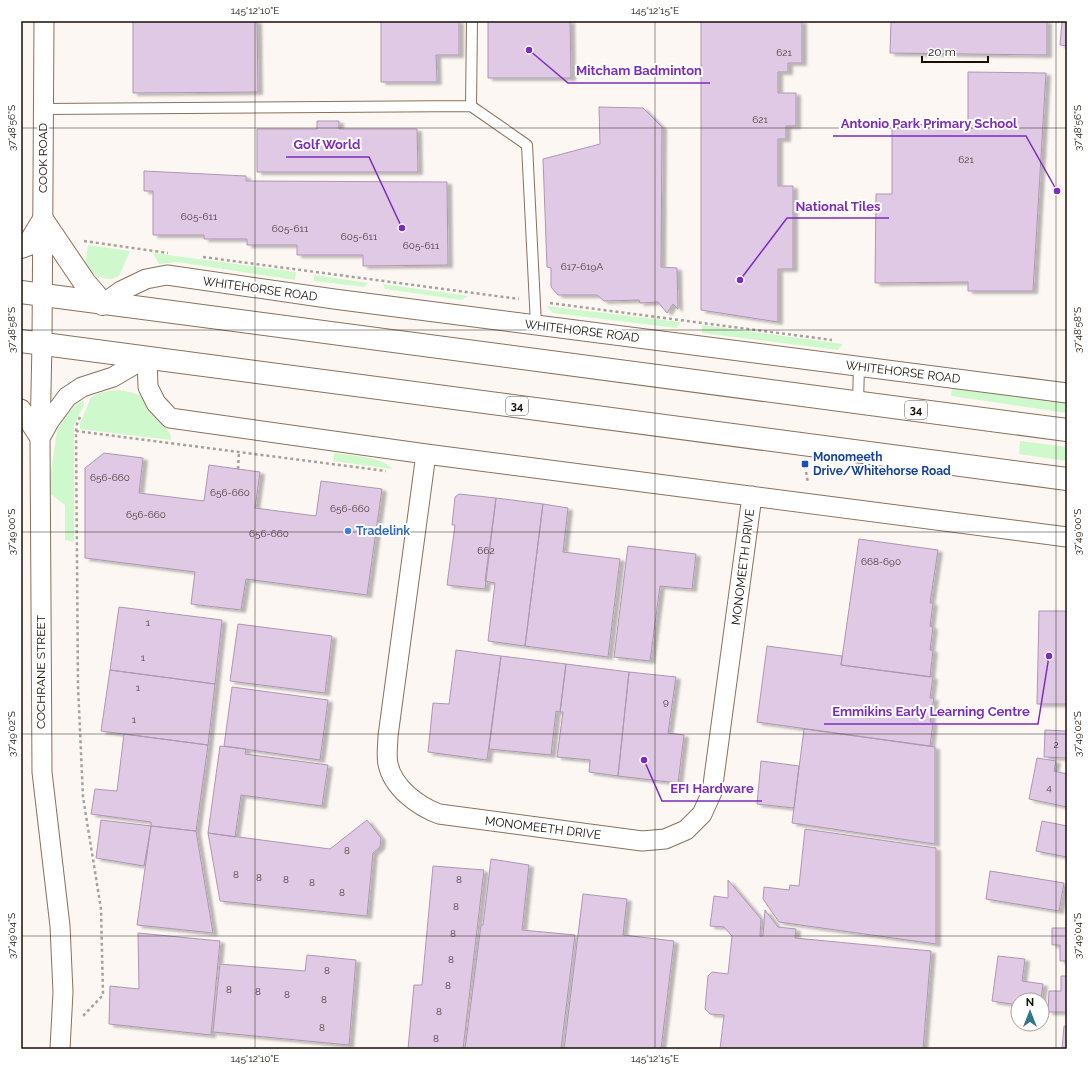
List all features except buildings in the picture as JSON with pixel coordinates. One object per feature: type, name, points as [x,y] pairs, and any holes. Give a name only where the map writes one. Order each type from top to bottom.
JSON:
[{"type":"highway","points":[[21,247],[29,244],[43,221],[85,283],[103,304]]},
{"type":"highway","name":"34","points":[[32,293],[103,304],[1067,430]]},
{"type":"highway","name":"34","points":[[32,342],[1067,478]]},
{"type":"street","name":"COOK ROAD","points":[[32,293],[43,221],[44,21]]},
{"type":"street","name":"WHITEHORSE ROAD","points":[[103,304],[121,291],[146,279],[167,275],[334,299],[1067,393]]},
{"type":"street","name":"COCHRANE STREET","points":[[32,293],[32,342],[40,438],[42,772],[60,926],[63,992],[60,1049]]},
{"type":"street","points":[[21,409],[40,438],[50,420],[67,397],[82,387],[113,377],[146,357],[148,386],[156,403],[170,418],[426,454],[1067,538]]},
{"type":"street","name":"MONOMEETH DRIVE","points":[[426,454],[388,736],[388,762],[391,775],[398,785],[416,802],[426,809],[439,814],[642,841],[665,840],[686,830],[702,814],[712,792],[752,496]]},
{"type":"lane","points":[[471,106],[472,21]]},
{"type":"lane","points":[[44,109],[471,106],[527,145],[536,325]]},
{"type":"lane","points":[[858,402],[859,367]]},
{"type":"path","points":[[84,241],[171,253]]},
{"type":"path","points":[[203,257],[835,340]]},
{"type":"path","points":[[62,1019],[80,1019],[103,995],[101,909],[82,797],[78,686],[76,431]]},
{"type":"path","points":[[238,469],[239,452]]},
{"type":"green space","points":[[88,245],[130,251],[119,276],[105,279],[88,270],[85,266]]},
{"type":"green space","points":[[153,253],[296,272],[295,280],[177,262],[159,264]]},
{"type":"green space","points":[[314,275],[368,283],[364,287],[314,281]]},
{"type":"green space","points":[[383,284],[468,296],[462,300],[385,289]]},
{"type":"green space","points":[[546,306],[680,322],[677,328],[553,313]]},
{"type":"green space","points":[[702,325],[843,344],[838,350],[702,333]]},
{"type":"green space","points":[[952,388],[1067,403],[1067,413],[951,396]]},
{"type":"green space","points":[[119,390],[139,395],[170,433],[171,440],[80,429],[80,424],[91,397],[103,392]]},
{"type":"green space","points":[[83,400],[84,405],[74,425],[74,542],[65,540],[65,505],[48,492],[57,431],[69,412]]},
{"type":"green space","points":[[1020,441],[1067,447],[1067,461],[1019,454]]},
{"type":"green space","points":[[334,453],[374,459],[388,465],[392,469],[333,461]]},
{"type":"place","name":"Mitcham Badminton","points":[[529,50]]},
{"type":"place","name":"Antonio Park Primary School","points":[[1057,191]]},
{"type":"place","name":"Golf World","points":[[402,228]]},
{"type":"place","name":"National Tiles","points":[[740,280]]},
{"type":"place","name":"Monomeeth Drive/Whitehorse Road","points":[[805,464]]},
{"type":"place","name":"Tradelink","points":[[348,531]]},
{"type":"place","name":"Emmikins Early Learning Centre","points":[[1049,656]]},
{"type":"place","name":"EFI Hardware","points":[[644,760]]}]
